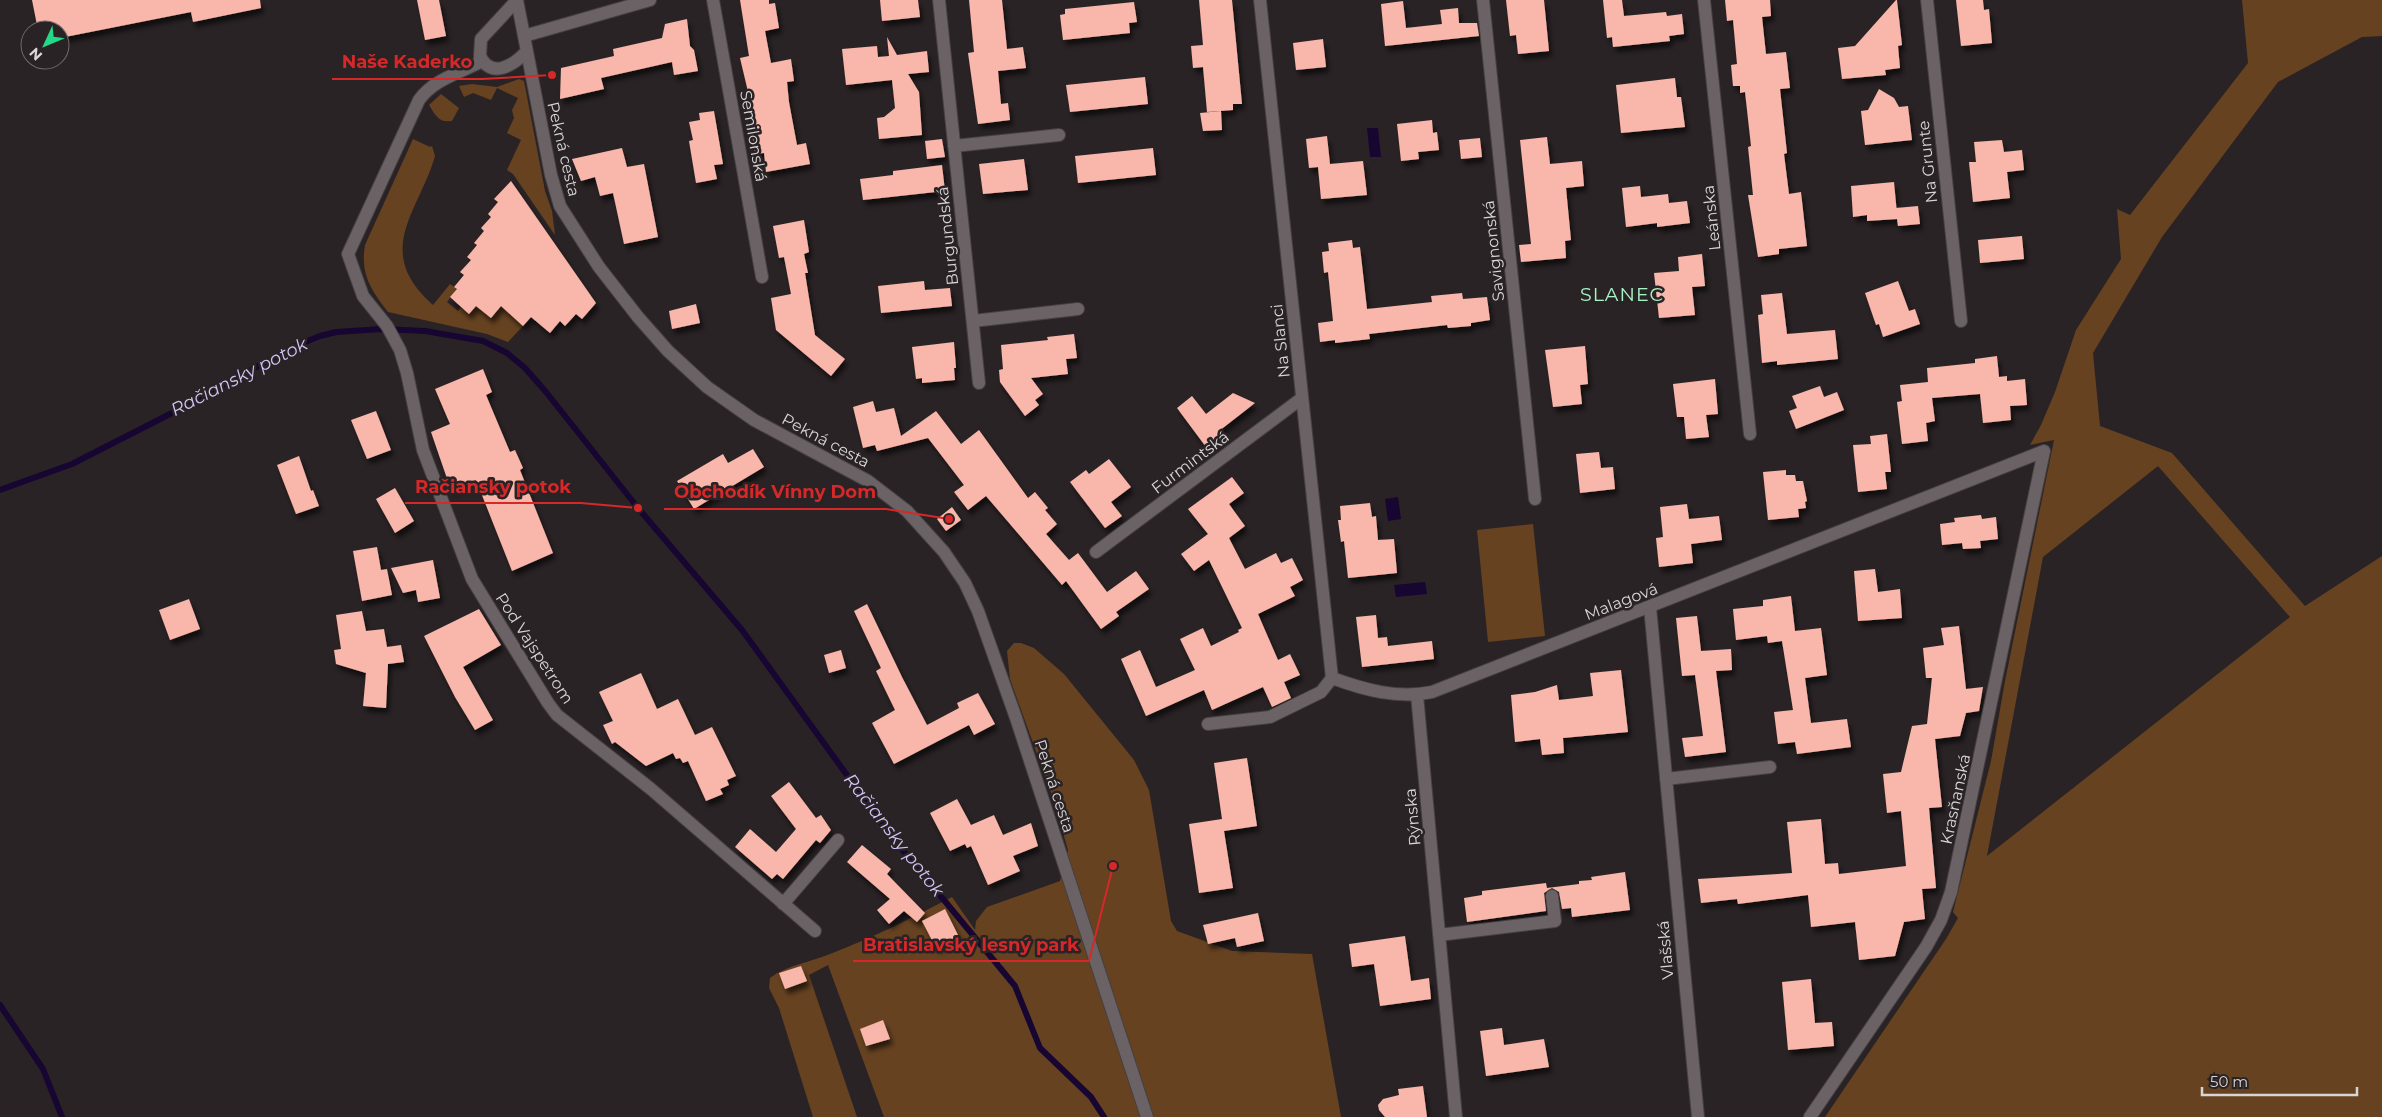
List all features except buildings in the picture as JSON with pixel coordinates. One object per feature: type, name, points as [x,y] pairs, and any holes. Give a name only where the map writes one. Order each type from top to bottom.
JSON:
[{"type":"street","name":"Pekná cesta","points":[[517,0],[551,175],[560,206],[599,267],[638,317],[668,351],[707,387],[754,420],[868,481],[907,512],[944,552],[965,583],[978,611],[1016,718],[1148,1117]]},
{"type":"street","name":"Pekná cesta","points":[[482,61],[479,50],[482,39],[517,0]]},
{"type":"street","points":[[524,36],[650,0]]},
{"type":"street","name":"Semilonská","points":[[714,0],[762,277]]},
{"type":"street","name":"Burgundská","points":[[939,0],[979,382]]},
{"type":"street","name":"Na Slanci","points":[[1260,0],[1332,678]]},
{"type":"street","name":"Savignonská","points":[[1483,0],[1535,499]]},
{"type":"street","name":"Leánska","points":[[1704,0],[1750,434]]},
{"type":"street","name":"Na Grunte","points":[[1927,0],[1961,321]]},
{"type":"street","points":[[482,61],[490,67],[500,69],[518,61],[527,51]]},
{"type":"street","name":"Pod Vajspetrom","points":[[482,61],[438,82],[430,87],[419,100],[348,254],[359,287],[398,346],[407,374],[423,450],[472,579],[548,703],[557,715],[651,789],[815,931]]},
{"type":"street","points":[[954,146],[1059,135]]},
{"type":"street","points":[[973,321],[1078,309]]},
{"type":"street","name":"Furmintská","points":[[1096,552],[1302,398]]},
{"type":"street","name":"Malagová","points":[[1332,678],[1373,691],[1417,695],[1446,687],[2044,451]]},
{"type":"street","name":"Krasňanská","points":[[1810,1117],[1926,947],[1941,920],[1951,892],[2044,451]]},
{"type":"street","name":"Vlašská","points":[[1650,607],[1698,1117]]},
{"type":"street","points":[[1208,724],[1270,717],[1321,692],[1332,678]]},
{"type":"street","name":"Rýnska","points":[[1417,695],[1456,1117]]},
{"type":"street","points":[[1666,779],[1770,767]]},
{"type":"street","points":[[783,904],[838,840]]},
{"type":"street","points":[[1439,935],[1555,921],[1552,896]]},
{"type":"shaded area","points":[[2242,0],[2382,0],[2382,36],[2362,37],[2278,82],[2162,237],[2093,353],[2100,426],[2172,453],[2305,606],[2382,556],[2382,1117],[1825,1117],[1946,939],[1958,918],[1953,912],[1991,761],[2005,681],[2054,440],[2030,445],[2055,392],[2076,330],[2121,259],[2117,209],[2130,215],[2248,63]],"holes":[[[2158,466],[2290,617],[1987,856],[2043,557]]]},
{"type":"shaded area","points":[[519,79],[524,81],[545,191],[552,211],[555,235],[513,174],[507,170],[521,140],[507,133],[514,118],[512,110],[518,98],[497,88],[491,100],[473,93],[464,97],[459,86],[472,84],[497,87]]},
{"type":"shaded area","points":[[441,94],[459,108],[452,121],[441,120],[429,105]]},
{"type":"shaded area","points":[[1367,128],[1378,128],[1381,157],[1370,157]]},
{"type":"shaded area","points":[[413,139],[430,147],[432,146],[435,156],[405,231],[403,249],[405,267],[415,285],[433,305],[450,284],[457,289],[447,302],[458,311],[461,307],[469,314],[476,306],[491,318],[501,306],[523,326],[508,342],[487,334],[388,312],[368,281],[364,265],[365,245]]},
{"type":"shaded area","points":[[1398,497],[1401,519],[1388,521],[1385,499]]},
{"type":"shaded area","points":[[1533,524],[1545,636],[1488,642],[1477,530]]},
{"type":"shaded area","points":[[1425,582],[1427,594],[1396,597],[1394,585]]},
{"type":"shaded area","points":[[1014,643],[1021,643],[1034,648],[1064,674],[1134,760],[1149,790],[1171,921],[1177,931],[1232,951],[1312,954],[1341,1117],[884,1117],[828,965],[809,975],[857,1117],[813,1117],[779,1008],[769,988],[770,978],[791,967],[830,954],[877,934],[952,897],[975,930],[976,921],[987,907],[1060,881],[1068,850],[1054,801],[1010,679],[1007,651]]},
{"type":"waterway","name":"Račiansky potok","points":[[0,490],[72,464],[174,412],[293,347],[320,336],[336,332],[382,329],[425,331],[483,341],[507,353],[525,368],[546,392],[638,508],[742,630],[891,836],[1015,986],[1040,1048],[1091,1097],[1104,1117]]},
{"type":"waterway","points":[[0,1005],[43,1069],[62,1117]]},
{"type":"place","name":"Naše Kaderko","points":[[552,75]]},
{"type":"place","name":"Račiansky potok","points":[[638,508]]},
{"type":"place","name":"Obchodík Vínny Dom","points":[[949,519]]},
{"type":"place","name":"Bratislavský lesný park","points":[[1113,866]]},
{"type":"district","name":"SLANEC","points":[[1622,294]]}]
